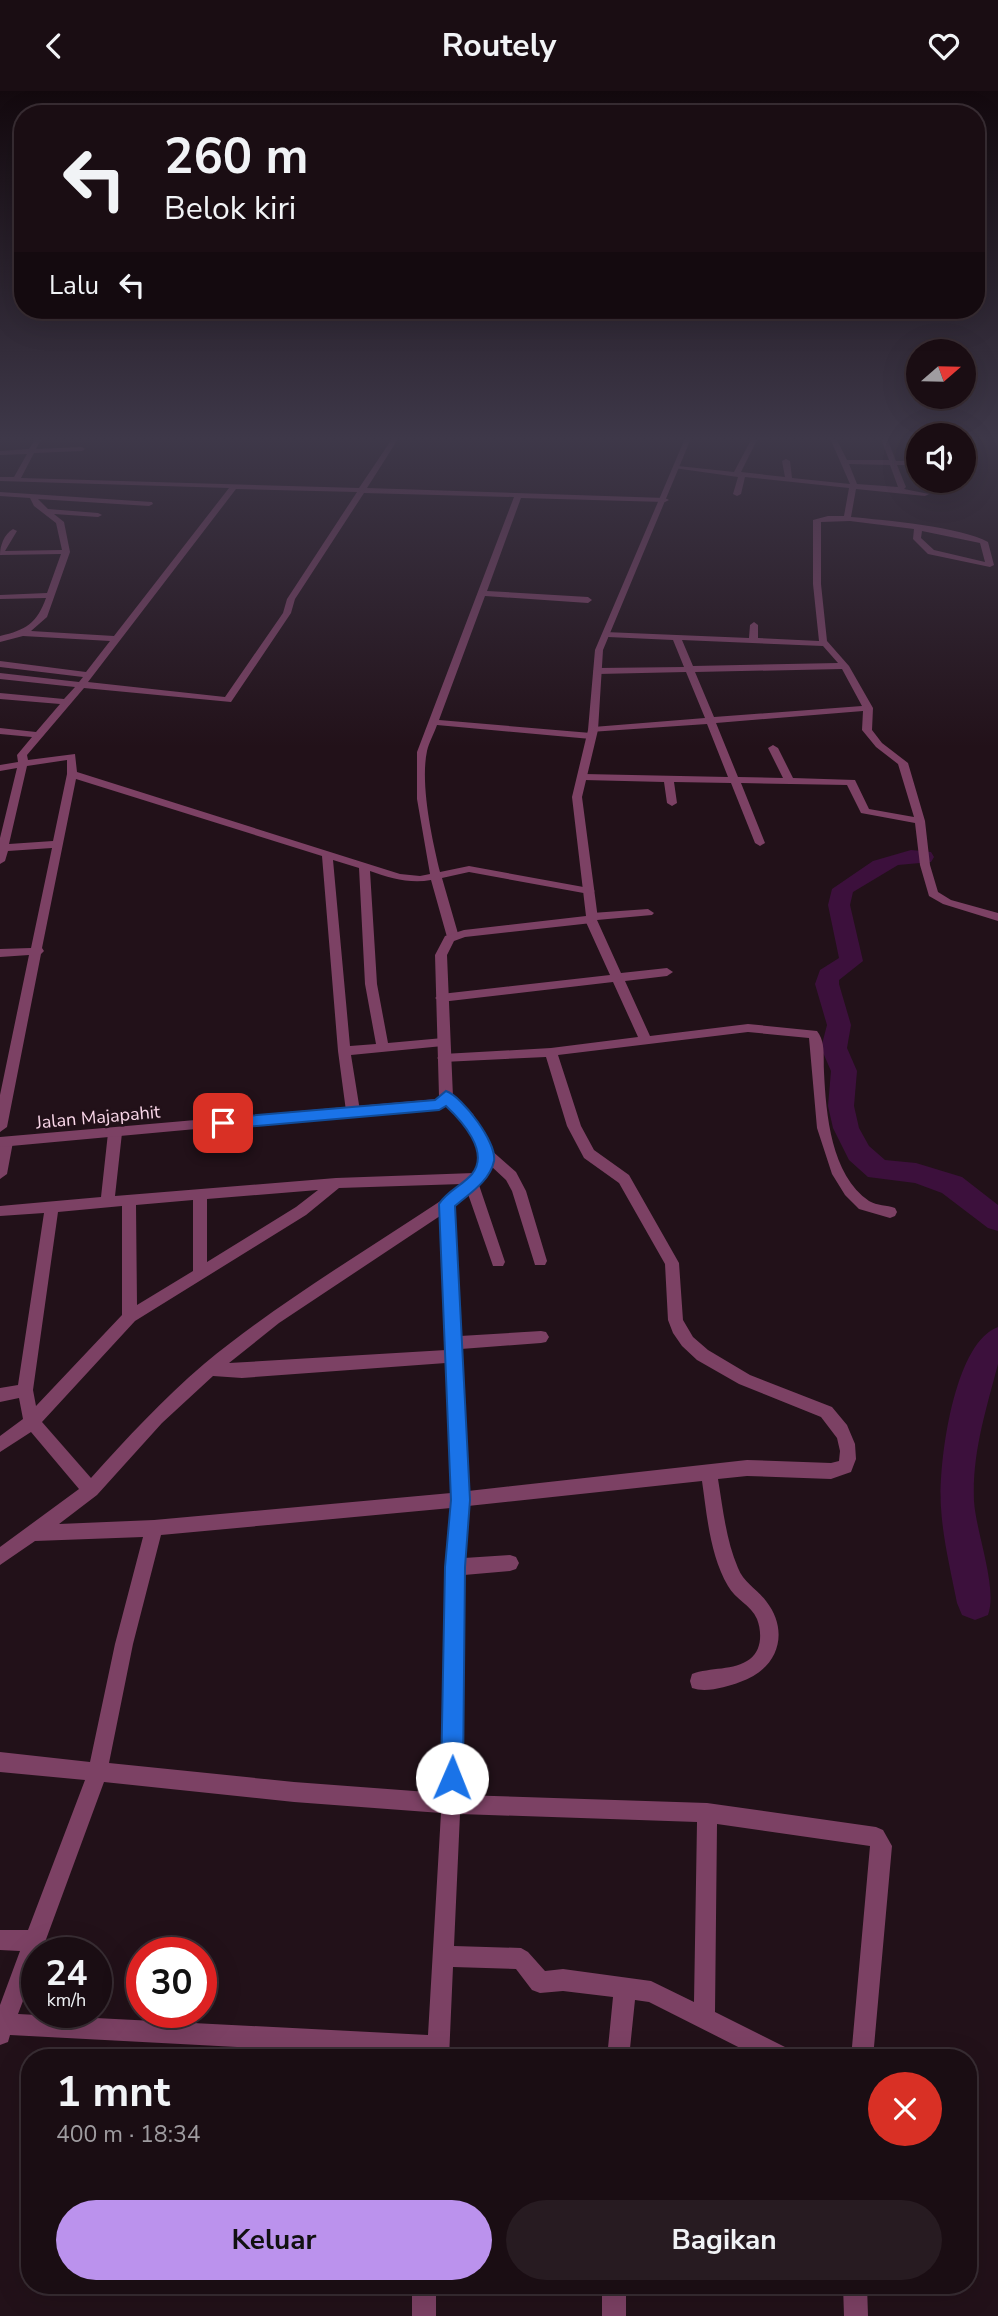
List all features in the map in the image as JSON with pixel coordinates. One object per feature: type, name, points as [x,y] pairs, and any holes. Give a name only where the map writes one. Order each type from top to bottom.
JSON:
[{"type":"street","points":[[23,633],[40,621],[66,552],[64,540]]},
{"type":"street","points":[[0,861],[3,835],[23,763],[22,755],[89,675],[192,540]]},
{"type":"street","points":[[0,676],[228,700],[287,613],[291,599],[329,540]]},
{"type":"street","points":[[453,937],[435,876],[420,780],[422,752],[502,540]]},
{"type":"street","points":[[646,540],[599,650],[592,733],[577,803],[592,918],[646,1041]]},
{"type":"street","points":[[817,540],[819,618],[826,644],[845,666],[868,708],[867,730],[879,745],[903,762],[920,821],[925,865],[933,894],[938,898],[998,917]]},
{"type":"street","points":[[918,540],[926,550],[990,565],[984,542],[974,540]]},
{"type":"street","points":[[0,553],[66,552]]},
{"type":"street","points":[[482,593],[588,600]]},
{"type":"street","points":[[0,597],[50,595]]},
{"type":"street","points":[[753,641],[754,625]]},
{"type":"street","points":[[0,639],[23,633],[115,639]]},
{"type":"street","points":[[608,633],[826,644]]},
{"type":"street","points":[[677,638],[760,843]]},
{"type":"street","points":[[0,664],[89,675]]},
{"type":"street","points":[[598,671],[845,666]]},
{"type":"street","points":[[0,696],[67,702]]},
{"type":"street","points":[[432,722],[592,733],[868,708]]},
{"type":"street","points":[[0,731],[40,735]]},
{"type":"street","points":[[773,748],[789,780]]},
{"type":"street","points":[[0,768],[72,756],[72,774],[0,1127]]},
{"type":"street","points":[[72,774],[398,877],[435,876],[469,869],[589,891]]},
{"type":"street","points":[[584,777],[851,782],[865,811],[920,821]]},
{"type":"street","points":[[669,779],[672,803]]},
{"type":"street","points":[[0,805],[13,803]]},
{"type":"street","points":[[3,848],[57,844]]},
{"type":"street","points":[[327,855],[344,1051],[352,1111]]},
{"type":"street","points":[[364,866],[372,984],[383,1047]]},
{"type":"street","points":[[540,1261],[519,1191],[511,1176],[486,1153],[468,1118],[446,1097],[441,955],[453,937],[648,913]]},
{"type":"street","points":[[0,953],[37,951]]},
{"type":"street","points":[[441,998],[667,972]]},
{"type":"street","points":[[443,1058],[551,1052],[748,1028],[813,1034],[817,1039],[819,1108],[832,1156],[858,1201],[872,1209],[890,1212]]},
{"type":"street","points":[[344,1051],[443,1042]]},
{"type":"street","points":[[35,1534],[154,1528],[460,1500],[747,1468],[831,1471],[845,1467],[848,1442],[838,1423],[826,1412],[737,1379],[684,1339],[676,1320],[676,1274],[672,1263],[624,1179],[589,1154],[574,1126],[551,1052]]},
{"type":"street","name":"Jalan Majapahit","points":[[3,1142],[439,1105],[446,1097]]},
{"type":"street","points":[[108,1201],[115,1133]]},
{"type":"street","points":[[0,1174],[3,1142]]},
{"type":"street","points":[[0,1557],[35,1534],[91,1490],[156,1418],[210,1369],[274,1319],[447,1204],[475,1181],[486,1163],[486,1153]]},
{"type":"street","points":[[0,1211],[336,1183],[475,1181]]},
{"type":"street","points":[[475,1181],[498,1262]]},
{"type":"street","points":[[0,1445],[33,1422],[130,1317],[301,1212],[336,1183]]},
{"type":"street","points":[[200,1195],[200,1274]]},
{"type":"street","points":[[129,1201],[130,1317]]},
{"type":"street","points":[[439,2049],[452,1804],[455,1567],[460,1500],[447,1204]]},
{"type":"street","points":[[52,1206],[24,1390],[33,1422],[91,1490]]},
{"type":"street","points":[[210,1369],[242,1371],[453,1350],[541,1336]]},
{"type":"street","points":[[0,1395],[24,1390]]},
{"type":"street","points":[[699,1681],[726,1677],[760,1665],[767,1657],[769,1646],[764,1613],[738,1587],[724,1557],[709,1474]]},
{"type":"street","points":[[36,1937],[98,1771],[124,1644],[154,1528]]},
{"type":"street","points":[[455,1567],[510,1563]]},
{"type":"street","points":[[0,1762],[293,1792],[452,1804],[707,1813],[876,1837],[882,1846],[863,2049]]},
{"type":"street","points":[[704,2019],[707,1813]]},
{"type":"street","points":[[0,1940],[21,1941]]},
{"type":"street","points":[[444,1956],[521,1959],[540,1982],[563,1980],[651,1992],[765,2049]]},
{"type":"street","points":[[21,1977],[2,2029],[366,2049]]},
{"type":"street","points":[[619,2049],[625,1988]]},
{"type":"street","points":[[424,2294],[424,2316]]},
{"type":"street","points":[[614,2294],[614,2316]]},
{"type":"street","points":[[856,2294],[856,2316]]},
{"type":"waterway","points":[[923,857],[911,856],[890,861],[843,889],[839,905],[851,961],[828,976],[827,984],[839,1025],[834,1048],[844,1071],[841,1106],[846,1128],[859,1153],[878,1170],[916,1173],[952,1185],[998,1220]]},
{"type":"waterway","points":[[975,1603],[959,1522],[958,1479],[963,1436],[973,1390],[988,1352],[998,1340]]},
{"type":"route","points":[[223,1123],[439,1105],[446,1097],[457,1104],[468,1118],[486,1153],[486,1163],[478,1178],[447,1204],[460,1500],[455,1567],[452,1778]]}]
